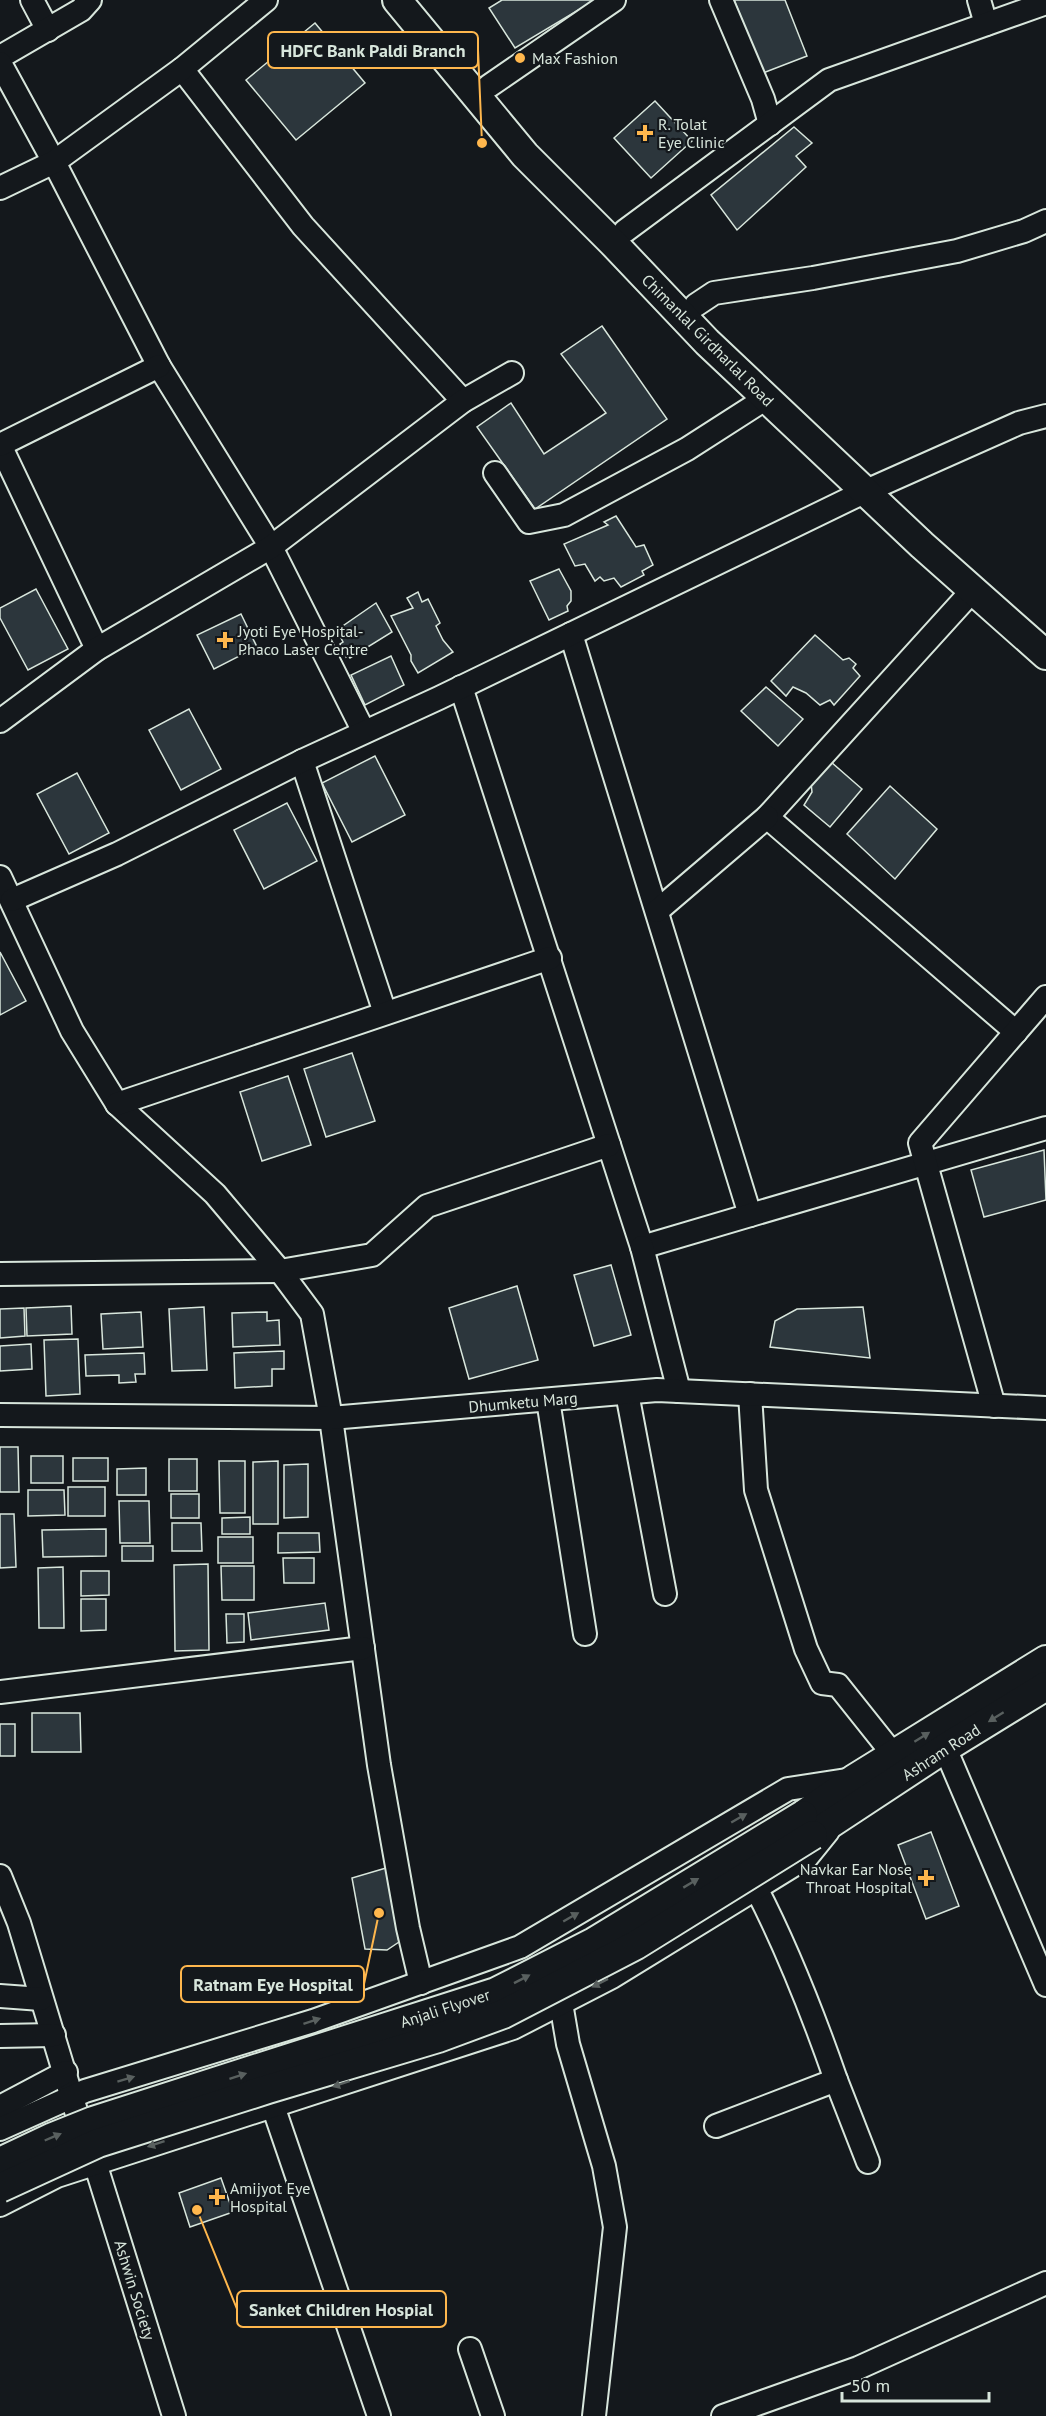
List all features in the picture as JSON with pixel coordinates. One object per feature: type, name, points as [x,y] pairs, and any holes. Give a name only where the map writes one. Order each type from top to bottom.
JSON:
[{"type":"main road","name":"Chimanlal Girdharlal Road","points":[[397,0],[525,155],[765,399],[1046,632]]},
{"type":"main road","name":"Chimanlal Girdharlal Road","points":[[418,0],[537,143],[973,590],[1046,655]]},
{"type":"main road","name":"Ashram Road","points":[[854,1779],[1046,1660]]},
{"type":"main road","name":"Ashram Road","points":[[837,1820],[945,1748],[1046,1686]]},
{"type":"main road","name":"Anjali Flyover","points":[[0,2188],[98,2143],[438,2038],[503,2014],[636,1945],[808,1825],[854,1779]]},
{"type":"main road","name":"Anjali Flyover","points":[[0,2162],[93,2121],[496,1992],[594,1942],[808,1825],[837,1820]]},
{"type":"street","points":[[32,0],[48,30]]},
{"type":"street","points":[[0,57],[81,10],[90,0]]},
{"type":"street","points":[[0,188],[54,162],[182,69],[266,0]]},
{"type":"street","points":[[489,86],[614,0]]},
{"type":"street","points":[[721,0],[763,99],[770,124]]},
{"type":"street","points":[[979,0],[986,24]]},
{"type":"street","points":[[625,231],[829,80],[1046,3]]},
{"type":"street","points":[[0,63],[54,162],[159,366],[271,547],[364,732]]},
{"type":"street","points":[[182,69],[303,226],[463,401]]},
{"type":"street","points":[[696,305],[714,293],[813,278],[957,251],[1024,231],[1046,221]]},
{"type":"street","points":[[97,649],[0,445],[159,366]]},
{"type":"street","points":[[0,721],[97,649],[271,547],[463,401],[512,373]]},
{"type":"street","points":[[495,473],[529,522],[564,515],[687,449],[765,399]]},
{"type":"street","points":[[12,900],[117,854],[302,761],[461,687],[872,488],[1019,423],[1046,416]]},
{"type":"street","points":[[657,911],[767,817],[973,590]]},
{"type":"street","points":[[571,634],[750,1215]]},
{"type":"street","points":[[461,687],[642,1247],[679,1391]]},
{"type":"street","points":[[302,761],[386,1013]]},
{"type":"street","points":[[767,817],[1016,1032]]},
{"type":"street","points":[[0,876],[72,1031],[117,1104],[215,1194],[280,1271],[312,1314],[331,1419],[379,1765],[420,1983]]},
{"type":"street","points":[[117,1104],[550,958]]},
{"type":"street","points":[[994,1406],[920,1143],[1046,997]]},
{"type":"street","points":[[642,1247],[1046,1128]]},
{"type":"street","points":[[0,1274],[280,1271],[372,1256],[427,1206],[609,1145]]},
{"type":"street","name":"Dhumketu Marg","points":[[0,1414],[331,1419],[657,1390],[1046,1408]]},
{"type":"street","points":[[627,1393],[665,1594]]},
{"type":"street","points":[[750,1394],[756,1490],[806,1649],[822,1683],[838,1685],[893,1754]]},
{"type":"street","points":[[548,1400],[585,1634]]},
{"type":"street","points":[[0,1692],[363,1648]]},
{"type":"street","points":[[945,1748],[1046,1985]]},
{"type":"street","points":[[0,2129],[85,2091],[314,2021],[520,1947],[788,1789],[854,1779]]},
{"type":"street","points":[[0,2205],[57,2176],[513,2028],[612,1977],[807,1857],[837,1820]]},
{"type":"street","name":"Ashwin Society","points":[[0,1876],[19,1923],[41,2000],[66,2072],[71,2098],[96,2164],[174,2416]]},
{"type":"street","points":[[756,1888],[773,1920],[802,1987],[868,2162]]},
{"type":"street","points":[[0,1996],[41,2000]]},
{"type":"street","points":[[561,2003],[568,2044],[604,2166],[615,2228],[594,2416]]},
{"type":"street","points":[[0,2036],[54,2035]]},
{"type":"street","points":[[0,2108],[66,2072]]},
{"type":"street","points":[[716,2126],[836,2080]]},
{"type":"street","points":[[273,2106],[379,2416]]},
{"type":"street","points":[[723,2416],[858,2368],[1045,2286]]},
{"type":"street","points":[[470,2349],[493,2416]]},
{"type":"building","points":[[502,0],[595,0],[515,48],[489,8]]},
{"type":"building","points":[[734,0],[785,0],[807,56],[763,73]]},
{"type":"building","points":[[315,23],[365,83],[296,140],[246,80]]},
{"type":"building","points":[[655,101],[692,141],[651,178],[614,138]]},
{"type":"building","points":[[794,127],[812,143],[796,156],[806,167],[737,230],[711,195]]},
{"type":"building","points":[[602,326],[667,419],[535,509],[477,427],[511,403],[544,454],[606,413],[561,354]]},
{"type":"building","points":[[616,516],[636,547],[644,545],[653,565],[642,571],[644,575],[621,587],[614,578],[604,581],[600,577],[595,581],[585,564],[575,566],[564,544],[608,525],[604,522]]},
{"type":"building","points":[[559,569],[571,591],[571,601],[567,606],[568,611],[549,620],[530,581]]},
{"type":"building","points":[[36,589],[68,649],[28,670],[0,618],[0,608]]},
{"type":"building","points":[[418,592],[422,602],[428,599],[440,623],[436,626],[443,640],[453,652],[418,673],[391,616],[413,608],[407,598]]},
{"type":"building","points":[[376,603],[392,632],[350,658],[348,655],[346,657],[340,644],[343,642],[337,630]]},
{"type":"building","points":[[241,614],[257,647],[214,669],[197,635]]},
{"type":"building","points":[[815,635],[843,660],[849,658],[856,664],[853,668],[860,676],[834,705],[830,700],[820,705],[806,693],[793,687],[786,696],[771,681]]},
{"type":"building","points":[[391,656],[404,685],[365,705],[351,675]]},
{"type":"building","points":[[766,687],[803,719],[778,746],[741,711]]},
{"type":"building","points":[[189,709],[221,769],[181,790],[149,730]]},
{"type":"building","points":[[375,756],[405,815],[352,842],[322,783]]},
{"type":"building","points":[[831,762],[862,789],[830,827],[804,805],[812,792],[811,783]]},
{"type":"building","points":[[77,773],[109,833],[69,854],[37,794]]},
{"type":"building","points":[[890,786],[937,829],[895,879],[847,834]]},
{"type":"building","points":[[287,803],[317,861],[264,889],[234,830]]},
{"type":"building","points":[[0,952],[26,1001],[0,1015]]},
{"type":"building","points":[[352,1053],[375,1121],[326,1137],[304,1069]]},
{"type":"building","points":[[288,1076],[311,1145],[262,1161],[240,1092]]},
{"type":"building","points":[[1044,1150],[1046,1200],[984,1217],[971,1170]]},
{"type":"building","points":[[611,1265],[631,1335],[594,1346],[574,1275]]},
{"type":"building","points":[[517,1286],[538,1360],[469,1379],[449,1308]]},
{"type":"building","points":[[71,1306],[72,1334],[27,1336],[26,1308]]},
{"type":"building","points":[[204,1307],[207,1370],[172,1371],[169,1309]]},
{"type":"building","points":[[863,1307],[870,1358],[770,1347],[775,1321],[797,1309]]},
{"type":"building","points":[[24,1308],[25,1336],[0,1338],[0,1309]]},
{"type":"building","points":[[141,1312],[143,1347],[103,1349],[101,1314]]},
{"type":"building","points":[[267,1312],[267,1321],[279,1320],[280,1345],[233,1347],[232,1313]]},
{"type":"building","points":[[78,1339],[80,1394],[46,1396],[44,1340]]},
{"type":"building","points":[[31,1344],[32,1369],[0,1371],[0,1346]]},
{"type":"building","points":[[284,1351],[284,1369],[272,1369],[272,1386],[235,1388],[234,1353]]},
{"type":"building","points":[[144,1353],[145,1374],[135,1374],[136,1382],[119,1383],[119,1375],[86,1376],[85,1355]]},
{"type":"building","points":[[0,1447],[18,1447],[19,1492],[0,1492]]},
{"type":"building","points":[[31,1456],[63,1456],[63,1483],[31,1483]]},
{"type":"building","points":[[73,1458],[108,1458],[108,1481],[73,1481]]},
{"type":"building","points":[[169,1459],[197,1459],[197,1491],[169,1491]]},
{"type":"building","points":[[219,1461],[245,1461],[245,1513],[220,1513]]},
{"type":"building","points":[[278,1461],[278,1524],[253,1524],[253,1462]]},
{"type":"building","points":[[308,1464],[308,1517],[284,1518],[284,1465]]},
{"type":"building","points":[[146,1468],[146,1495],[117,1495],[117,1469]]},
{"type":"building","points":[[68,1487],[105,1487],[105,1516],[68,1516]]},
{"type":"building","points":[[28,1490],[64,1490],[65,1515],[28,1516]]},
{"type":"building","points":[[171,1494],[199,1494],[199,1518],[171,1518]]},
{"type":"building","points":[[119,1501],[149,1501],[150,1543],[120,1543]]},
{"type":"building","points":[[0,1514],[14,1514],[16,1567],[0,1568]]},
{"type":"building","points":[[250,1517],[250,1534],[222,1534],[222,1518]]},
{"type":"building","points":[[172,1523],[201,1523],[202,1551],[172,1551]]},
{"type":"building","points":[[106,1529],[106,1556],[43,1557],[42,1530]]},
{"type":"building","points":[[278,1533],[319,1533],[320,1552],[278,1553]]},
{"type":"building","points":[[218,1537],[253,1537],[253,1563],[218,1563]]},
{"type":"building","points":[[122,1546],[153,1546],[153,1561],[122,1561]]},
{"type":"building","points":[[283,1558],[314,1558],[314,1583],[284,1583]]},
{"type":"building","points":[[208,1564],[209,1650],[175,1651],[174,1565]]},
{"type":"building","points":[[221,1566],[254,1566],[254,1600],[222,1600]]},
{"type":"building","points":[[63,1567],[64,1628],[39,1628],[38,1568]]},
{"type":"building","points":[[81,1571],[109,1571],[109,1595],[81,1596]]},
{"type":"building","points":[[81,1599],[106,1599],[106,1630],[81,1631]]},
{"type":"building","points":[[325,1603],[329,1630],[251,1640],[248,1613]]},
{"type":"building","points":[[226,1614],[244,1614],[244,1642],[227,1643]]},
{"type":"building","points":[[32,1713],[80,1713],[81,1752],[32,1752]]},
{"type":"building","points":[[0,1724],[15,1724],[15,1756],[0,1756]]},
{"type":"building","points":[[931,1832],[959,1906],[926,1919],[898,1845]]},
{"type":"building","points":[[386,1868],[399,1942],[387,1950],[365,1949],[352,1878]]},
{"type":"building","points":[[221,2178],[233,2212],[190,2227],[179,2193]]},
{"type":"place","name":"Max Fashion","points":[[520,58]]},
{"type":"place","name":"R. Tolat Eye Clinic","points":[[645,133]]},
{"type":"place","name":"HDFC Bank Paldi Branch","points":[[482,143]]},
{"type":"place","name":"Jyoti Eye Hospital- Phaco Laser Centre","points":[[225,640]]},
{"type":"place","name":"Navkar Ear Nose Throat Hospital","points":[[926,1878]]},
{"type":"place","name":"Ratnam Eye Hospital","points":[[379,1913]]},
{"type":"place","name":"Amijyot Eye Hospital","points":[[217,2197]]},
{"type":"place","name":"Sanket Children Hospial","points":[[197,2210]]}]
